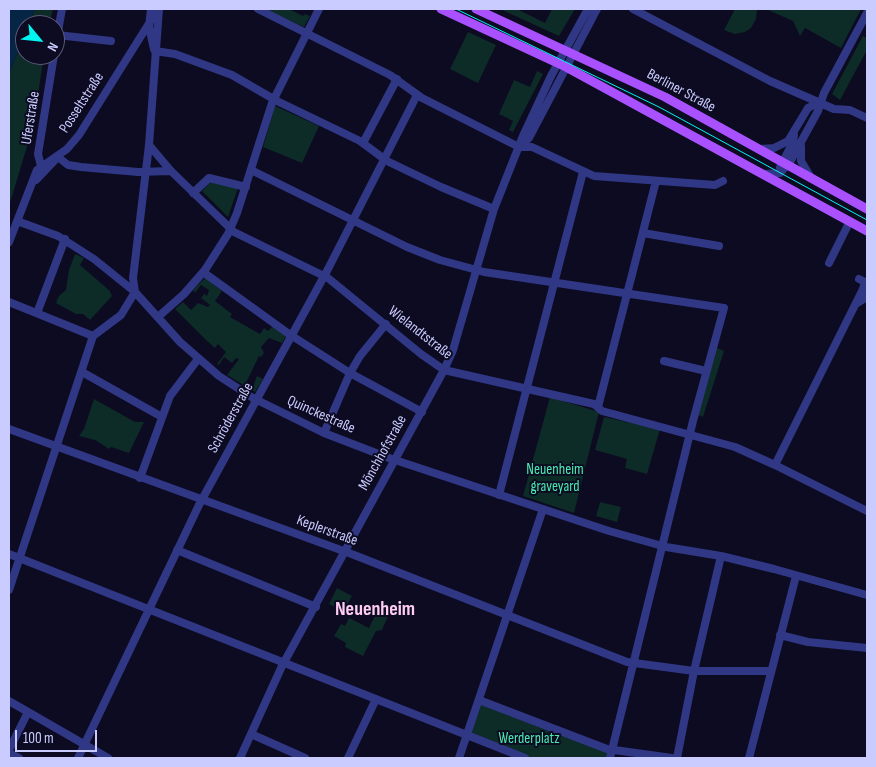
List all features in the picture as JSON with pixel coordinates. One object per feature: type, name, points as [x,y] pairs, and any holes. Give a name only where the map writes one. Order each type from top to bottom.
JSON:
[{"type":"main road","points":[[441,9],[562,65],[867,231]]},
{"type":"main road","name":"Berliner Straße","points":[[476,9],[665,97],[867,209]]},
{"type":"street","points":[[9,590],[93,336],[121,314],[135,292],[133,278],[149,145],[155,51],[155,9]]},
{"type":"street","name":"Posseltstraße","points":[[135,44],[150,24],[155,9]]},
{"type":"street","name":"Posseltstraße","points":[[41,166],[58,157],[79,135],[155,9]]},
{"type":"street","points":[[258,9],[397,79],[417,95],[519,147],[532,147],[583,172],[600,177],[656,181],[715,184],[723,181]]},
{"type":"street","points":[[158,317],[184,294],[203,272],[230,228],[246,187],[273,98],[319,9]]},
{"type":"street","points":[[569,52],[588,9]]},
{"type":"street","points":[[569,52],[596,9]]},
{"type":"street","points":[[634,9],[758,75],[834,109],[850,110],[867,118]]},
{"type":"street","points":[[777,174],[801,142],[818,111],[819,102],[867,13]]},
{"type":"street","points":[[150,24],[155,51]]},
{"type":"street","points":[[65,36],[111,41]]},
{"type":"street","points":[[155,51],[174,54],[232,76],[364,143],[384,158],[441,187],[494,209]]},
{"type":"street","name":"Mönchhofstraße","points":[[240,758],[285,662],[316,607],[342,551],[444,370],[477,270],[494,209],[519,147],[529,138],[569,52]]},
{"type":"street","name":"Uferstraße","points":[[9,242],[41,166],[38,154],[52,65]]},
{"type":"street","points":[[364,143],[397,79]]},
{"type":"street","name":"Schröderstraße","points":[[78,758],[177,550],[199,499],[292,335],[417,95]]},
{"type":"street","points":[[760,149],[779,146],[794,133],[808,108],[819,102]]},
{"type":"street","points":[[786,163],[794,133]]},
{"type":"street","points":[[801,142],[801,161],[810,176]]},
{"type":"street","name":"Wielandtstraße","points":[[149,145],[171,171],[230,228],[324,275],[421,354],[444,370],[598,407],[602,411],[735,447],[867,511]]},
{"type":"street","points":[[58,157],[72,166],[145,172],[171,171]]},
{"type":"street","name":"Uferstraße","points":[[32,184],[58,157]]},
{"type":"street","points":[[251,170],[407,247],[477,270],[724,308],[631,663],[612,754]]},
{"type":"street","points":[[499,495],[583,172]]},
{"type":"street","points":[[764,174],[777,174]]},
{"type":"street","points":[[777,174],[780,184]]},
{"type":"street","points":[[193,193],[209,178],[246,187]]},
{"type":"street","points":[[598,407],[656,181]]},
{"type":"street","name":"Quinckestraße","points":[[17,221],[64,239],[94,259],[135,292],[198,359],[219,376],[256,399],[324,433],[499,495],[662,546],[721,556],[867,595]]},
{"type":"street","points":[[829,262],[848,225]]},
{"type":"street","points":[[643,233],[719,246]]},
{"type":"street","points":[[37,313],[64,239]]},
{"type":"street","points":[[203,272],[292,335],[350,373],[422,412]]},
{"type":"street","points":[[775,465],[854,305],[865,290],[866,282],[859,279]]},
{"type":"street","points":[[854,305],[867,297]]},
{"type":"street","points":[[9,302],[93,336]]},
{"type":"street","points":[[324,433],[350,373],[360,356],[386,324]]},
{"type":"street","points":[[140,478],[174,390],[198,359]]},
{"type":"street","points":[[664,361],[706,371]]},
{"type":"street","points":[[82,372],[162,417]]},
{"type":"street","name":"Keplerstraße","points":[[9,429],[342,551],[631,663],[694,671],[771,672]]},
{"type":"street","points":[[459,758],[505,615],[543,509]]},
{"type":"street","points":[[177,550],[316,607]]},
{"type":"street","points":[[9,554],[525,758]]},
{"type":"street","points":[[677,758],[694,671],[721,556]]},
{"type":"street","points":[[749,758],[796,576]]},
{"type":"street","points":[[780,635],[808,642],[867,648]]},
{"type":"street","points":[[348,758],[376,699]]},
{"type":"street","points":[[479,700],[612,754],[672,758]]},
{"type":"street","points":[[9,701],[108,758]]},
{"type":"street","points":[[19,758],[9,751],[11,739],[28,712]]},
{"type":"street","points":[[251,734],[305,758]]},
{"type":"green space","points":[[35,9],[53,9],[52,15],[32,15]]},
{"type":"green space","points":[[265,9],[289,9],[303,16],[305,14],[310,16],[304,27]]},
{"type":"green space","points":[[500,9],[517,9],[545,23],[552,9],[575,9],[559,36]]},
{"type":"green space","points":[[735,9],[757,10],[756,19],[751,28],[745,32],[735,34],[724,30]]},
{"type":"green space","points":[[766,9],[861,9],[841,48],[805,28],[800,36],[793,21]]},
{"type":"green space","points":[[468,32],[496,45],[478,83],[450,69]]},
{"type":"green space","points":[[863,36],[867,38],[867,50],[840,100],[832,94]]},
{"type":"green space","points":[[15,59],[15,65],[42,65],[33,127],[9,206],[9,74]]},
{"type":"green space","points":[[537,71],[543,74],[513,132],[509,130],[513,121],[499,114],[514,80],[530,87]]},
{"type":"green space","points":[[275,106],[319,126],[302,163],[263,147]]},
{"type":"green space","points":[[212,181],[238,188],[228,217],[202,191]]},
{"type":"green space","points":[[75,254],[84,258],[80,265],[110,291],[112,296],[90,320],[83,314],[76,314],[56,303],[59,296],[66,290],[69,270]]},
{"type":"green space","points":[[205,278],[222,291],[215,301],[232,314],[230,317],[260,334],[264,328],[268,331],[273,326],[286,336],[282,343],[269,338],[261,347],[264,353],[261,357],[259,356],[246,383],[253,387],[257,376],[263,379],[255,392],[227,375],[239,359],[236,358],[232,363],[224,357],[219,365],[217,364],[226,352],[218,344],[215,348],[175,309],[183,302],[191,310],[198,303],[208,307],[210,305],[201,298],[204,294],[207,296],[209,290],[201,285],[195,293],[193,290]]},
{"type":"green space","points":[[715,347],[724,351],[703,417],[696,414]]},
{"type":"green space","name":"Neuenheim graveyard","points":[[550,397],[599,412],[574,513],[523,496]]},
{"type":"green space","points":[[94,399],[135,422],[144,422],[129,453],[111,447],[109,449],[95,440],[79,436],[84,429]]},
{"type":"green space","points":[[604,417],[660,429],[647,474],[625,468],[627,459],[595,450]]},
{"type":"green space","points":[[600,502],[621,507],[617,522],[596,516]]},
{"type":"green space","points":[[337,588],[352,596],[343,612],[329,604]]},
{"type":"green space","points":[[377,611],[388,616],[382,630],[376,631],[363,656],[345,647],[346,643],[334,636],[341,624],[345,626],[349,618],[369,628]]},
{"type":"green space","name":"Werderplatz","points":[[480,703],[611,752],[609,758],[531,758],[472,735],[470,733]]},
{"type":"water","points":[[9,9],[35,9],[32,15],[15,15],[15,59],[9,74]]},
{"type":"tram line","points":[[456,9],[659,107],[867,220]]},
{"type":"district","name":"Neuenheim","points":[[375,610]]}]
